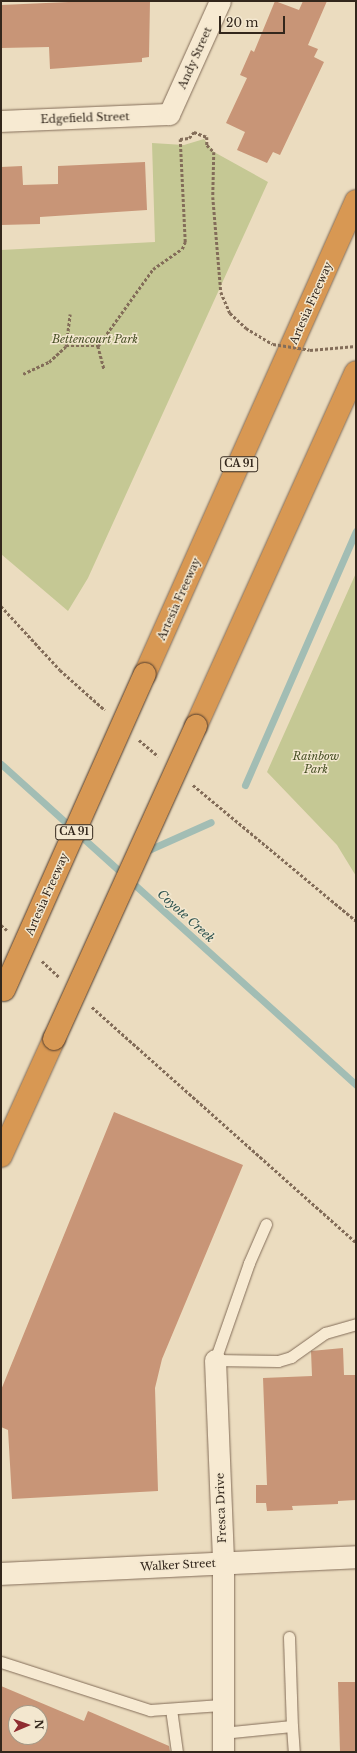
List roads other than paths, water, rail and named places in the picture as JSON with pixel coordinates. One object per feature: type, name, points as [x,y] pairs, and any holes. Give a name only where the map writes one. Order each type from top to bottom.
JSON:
[{"type":"highway","name":"Artesia Freeway","points":[[2,993],[356,201]]},
{"type":"highway","points":[[333,253],[356,236]]},
{"type":"highway","points":[[1,1156],[356,372]]},
{"type":"main road","name":"Walker Street","points":[[1,1574],[223,1562],[356,1557]]},
{"type":"street","name":"Andy Street","points":[[169,114],[220,1]]},
{"type":"street","name":"Edgefield Street","points":[[1,121],[169,114]]},
{"type":"street","name":"Fresca Drive","points":[[215,1360],[223,1562],[221,1705],[222,1742]]},
{"type":"lane","points":[[266,1224],[249,1263],[215,1360],[278,1361],[291,1357],[325,1333],[356,1324]]},
{"type":"lane","points":[[289,1637],[294,1752]]},
{"type":"lane","points":[[1,1662],[150,1710],[221,1705]]},
{"type":"lane","points":[[171,1709],[177,1752]]},
{"type":"lane","points":[[222,1742],[292,1726]]},
{"type":"waterway","points":[[245,785],[356,531]]},
{"type":"waterway","name":"Coyote Creek","points":[[1,764],[356,1085]]},
{"type":"waterway","points":[[144,852],[211,822]]},
{"type":"park label","name":"Bettencourt Park","points":[[95,339]]},
{"type":"park label","name":"Rainbow Park","points":[[316,763]]}]
